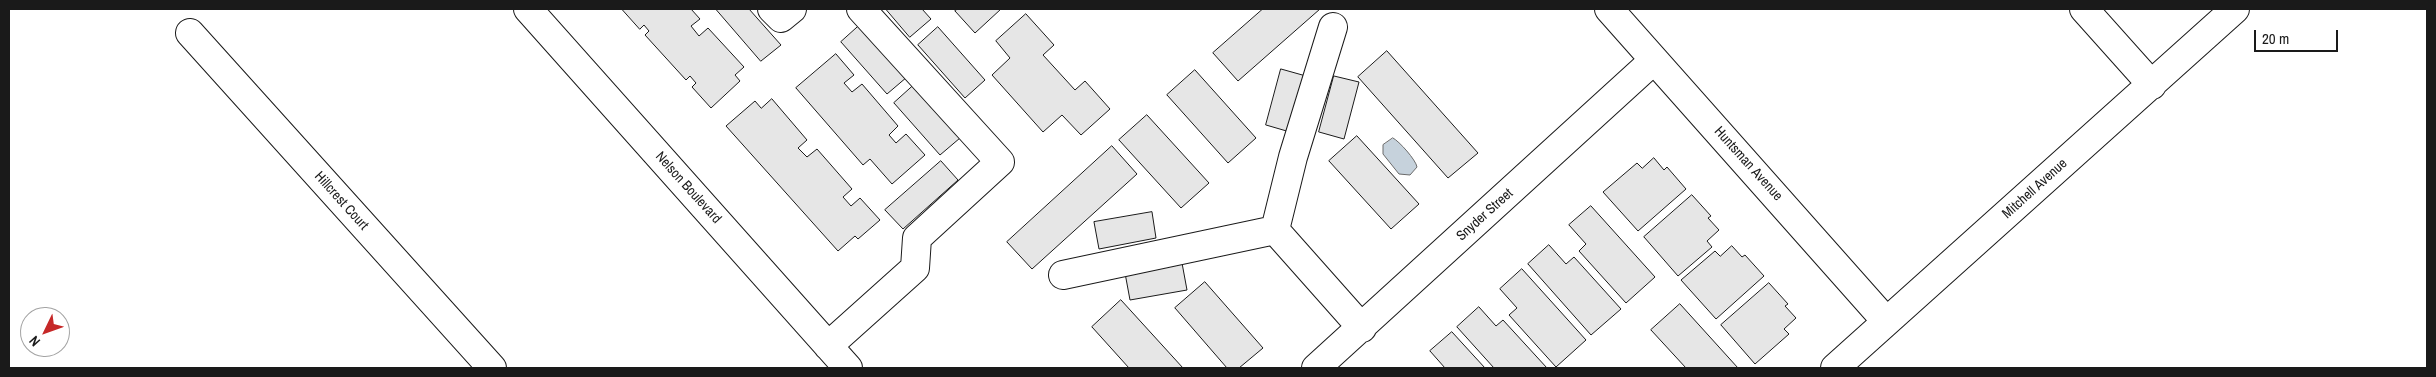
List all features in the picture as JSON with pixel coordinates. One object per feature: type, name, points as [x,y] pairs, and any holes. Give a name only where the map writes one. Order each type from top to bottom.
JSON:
[{"type":"street","points":[[772,9],[781,18],[792,9]]},
{"type":"street","points":[[828,346],[915,268],[917,238],[1000,162],[861,9]]},
{"type":"street","name":"Huntsman Avenue","points":[[1609,9],[1730,143],[1886,321]]},
{"type":"street","points":[[2084,9],[2152,85]]},
{"type":"street","name":"Mitchell Avenue","points":[[1835,368],[2236,9]]},
{"type":"street","name":"Nelson Boulevard","points":[[533,10],[848,368]]},
{"type":"street","points":[[1275,230],[1293,157],[1333,27]]},
{"type":"street","name":"Hillcrest Court","points":[[190,33],[492,368]]},
{"type":"street","name":"Snyder Street","points":[[1316,368],[1654,60]]},
{"type":"street","points":[[1063,275],[1275,230]]},
{"type":"street","points":[[1275,230],[1362,328]]},
{"type":"shaded area","points":[[1393,138],[1407,151],[1416,164],[1417,167],[1410,175],[1399,174],[1383,154],[1383,145]]},
{"type":"building","points":[[622,9],[691,9],[700,19],[691,26],[699,36],[708,28],[744,67],[735,75],[740,81],[711,108],[692,87],[696,83],[690,76],[686,80],[645,35],[649,31],[644,25],[640,29]]},
{"type":"building","points":[[716,9],[749,9],[781,45],[761,61]]},
{"type":"building","points":[[886,9],[922,9],[931,19],[910,37]]},
{"type":"building","points":[[958,9],[1001,9],[975,33],[955,11]]},
{"type":"building","points":[[1263,9],[1320,9],[1238,81],[1213,53]]},
{"type":"building","points":[[1026,14],[1054,45],[1043,55],[1075,90],[1085,81],[1110,109],[1081,135],[1062,115],[1043,132],[992,75],[1010,58],[996,41]]},
{"type":"building","points":[[861,24],[907,77],[887,94],[841,42]]},
{"type":"building","points":[[938,27],[985,80],[965,98],[918,45]]},
{"type":"building","points":[[1387,51],[1478,153],[1448,178],[1358,77]]},
{"type":"building","points":[[836,54],[854,75],[844,83],[852,92],[862,84],[898,126],[889,135],[896,143],[906,134],[925,155],[892,184],[870,159],[863,165],[796,88]]},
{"type":"building","points":[[1281,69],[1306,76],[1290,132],[1266,125]]},
{"type":"building","points":[[1195,70],[1256,138],[1228,163],[1167,95]]},
{"type":"building","points":[[1334,76],[1359,82],[1344,139],[1319,132]]},
{"type":"building","points":[[914,85],[960,138],[940,155],[894,103]]},
{"type":"building","points":[[772,99],[807,140],[798,148],[807,157],[817,149],[852,189],[843,197],[851,206],[860,198],[880,220],[858,239],[855,236],[838,251],[726,126],[755,101],[761,108]]},
{"type":"building","points":[[1147,115],[1209,183],[1181,208],[1119,140]]},
{"type":"building","points":[[1357,136],[1419,204],[1391,229],[1329,161]]},
{"type":"building","points":[[1112,146],[1137,174],[1032,269],[1007,242]]},
{"type":"building","points":[[1654,158],[1664,170],[1667,167],[1686,189],[1638,231],[1603,192],[1637,163],[1642,168]]},
{"type":"building","points":[[941,161],[958,180],[903,229],[885,210]]},
{"type":"building","points":[[1692,195],[1711,216],[1708,218],[1719,230],[1707,241],[1712,247],[1678,276],[1644,237]]},
{"type":"building","points":[[1591,206],[1655,277],[1626,303],[1579,251],[1586,244],[1569,225]]},
{"type":"building","points":[[1152,212],[1156,238],[1099,249],[1094,222]]},
{"type":"building","points":[[1549,245],[1566,264],[1574,257],[1621,309],[1591,335],[1528,264]]},
{"type":"building","points":[[1732,246],[1742,257],[1745,255],[1764,276],[1716,319],[1681,280],[1715,251],[1720,256]]},
{"type":"building","points":[[1182,263],[1187,290],[1130,300],[1125,273]]},
{"type":"building","points":[[1522,269],[1586,340],[1556,367],[1509,315],[1517,308],[1500,289]]},
{"type":"building","points":[[1205,282],[1263,348],[1239,368],[1227,368],[1175,308]]},
{"type":"building","points":[[1769,283],[1788,304],[1785,306],[1796,318],[1784,329],[1789,334],[1755,364],[1721,325]]},
{"type":"building","points":[[1121,300],[1183,368],[1129,368],[1092,327]]},
{"type":"building","points":[[1680,304],[1738,368],[1686,368],[1651,330]]},
{"type":"building","points":[[1479,307],[1496,326],[1503,320],[1547,368],[1494,368],[1457,327]]},
{"type":"building","points":[[1452,332],[1485,368],[1445,368],[1430,351]]}]
